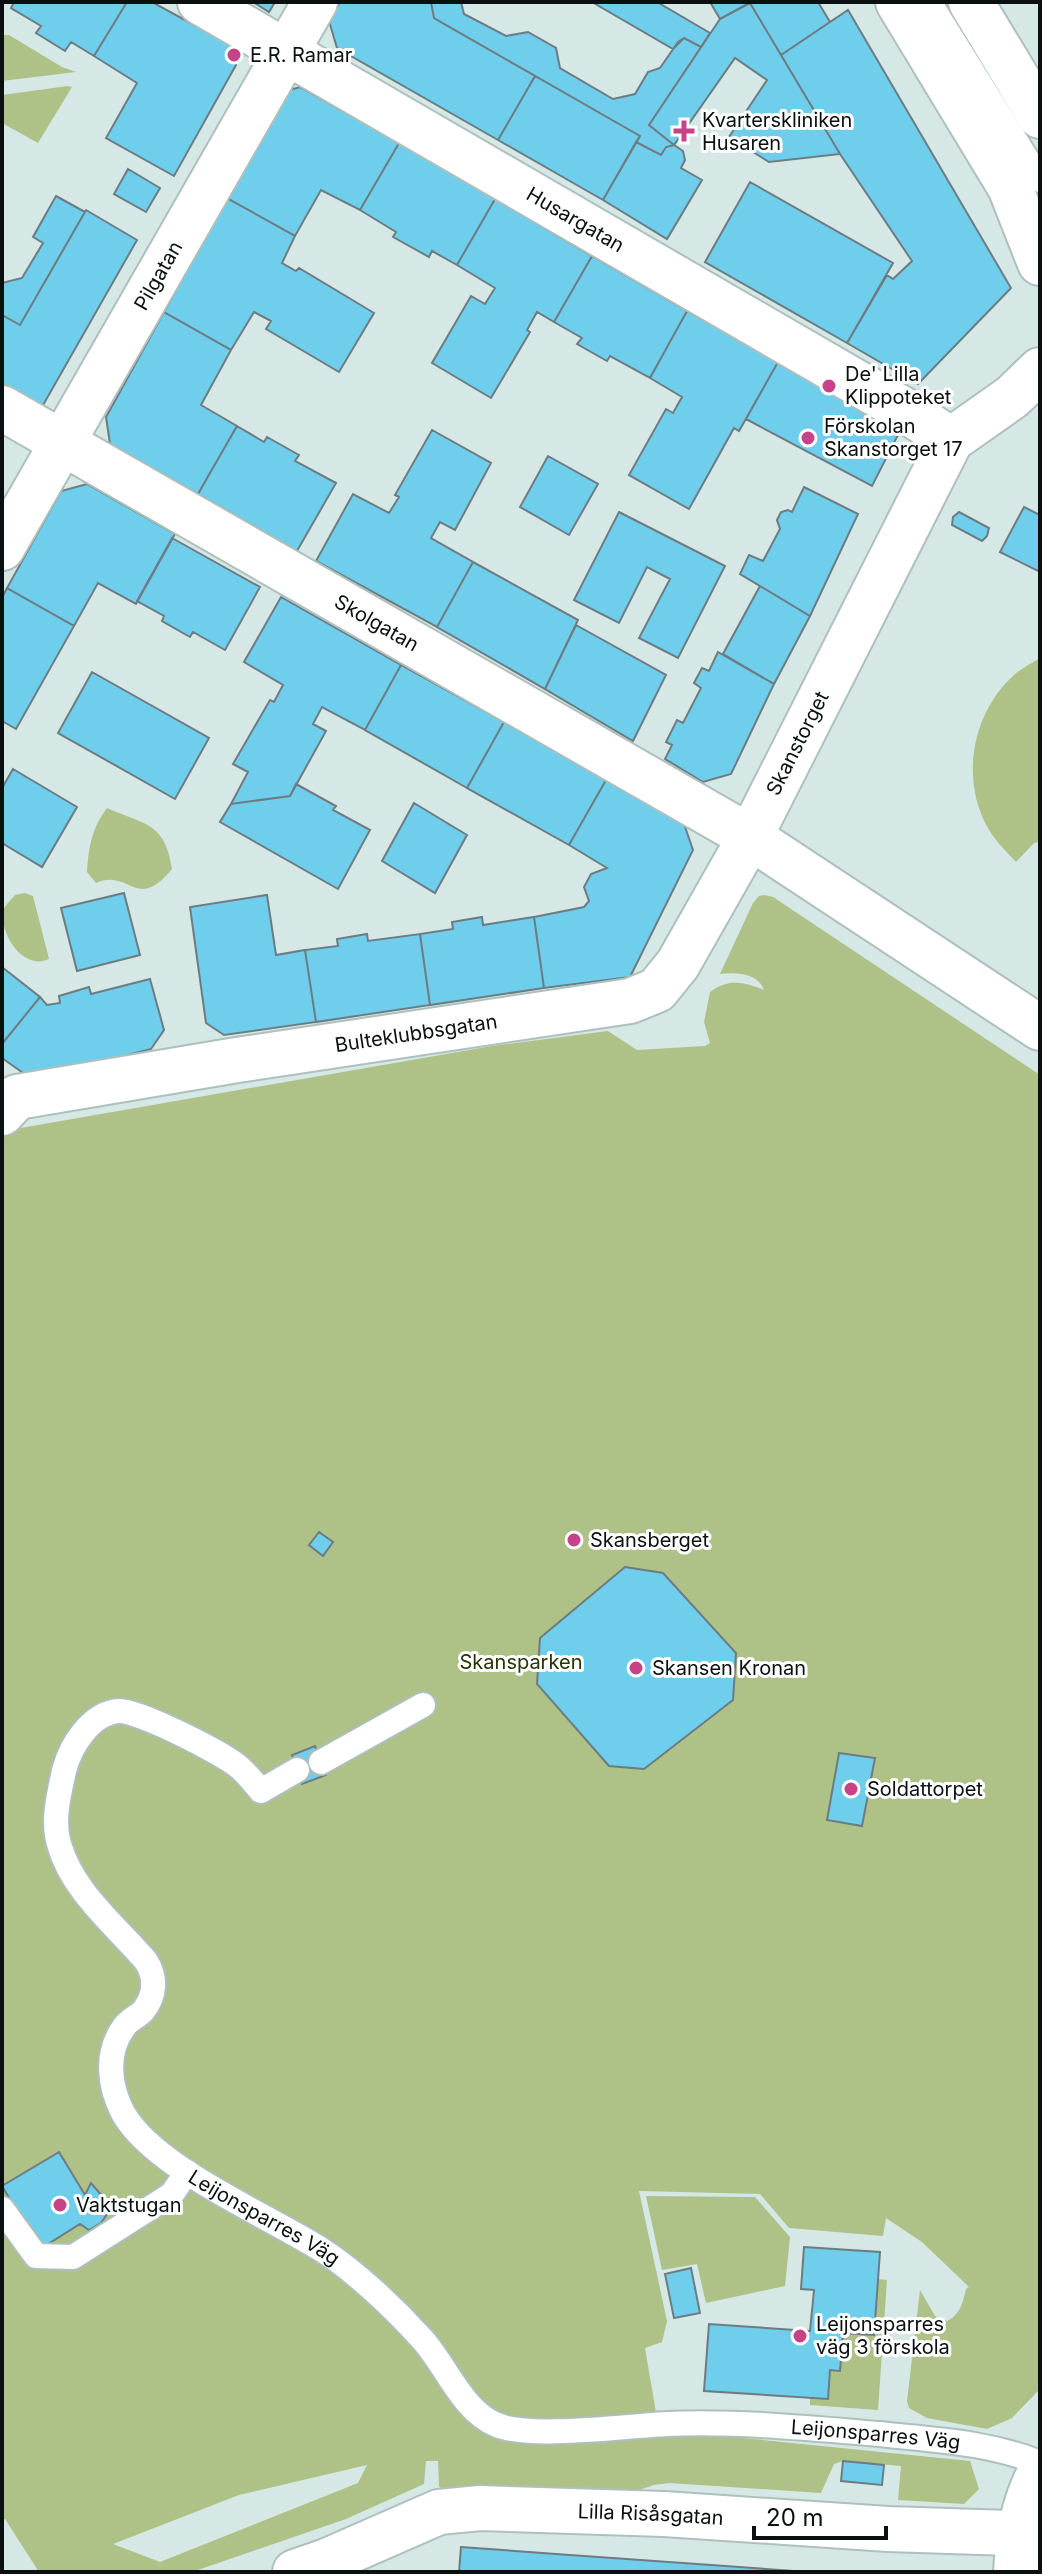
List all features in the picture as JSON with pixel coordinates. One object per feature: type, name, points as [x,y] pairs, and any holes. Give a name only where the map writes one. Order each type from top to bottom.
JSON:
[{"type":"street","name":"Husargatan","points":[[200,2],[951,440]]},
{"type":"street","name":"Pilgatan","points":[[2,548],[315,2]]},
{"type":"street","points":[[898,2],[1010,187],[1040,263]]},
{"type":"street","points":[[971,2],[1034,109]]},
{"type":"street","name":"Skanstorget","points":[[750,837],[951,440],[1012,397],[1040,370]]},
{"type":"street","name":"Skolgatan","points":[[2,408],[750,837]]},
{"type":"street","points":[[750,837],[1040,1028]]},
{"type":"street","name":"Bulteklubbsgatan","points":[[7,1098],[630,1001],[657,990],[678,964],[750,837]]},
{"type":"street","points":[[1025,2546],[1030,2491],[1040,2472]]},
{"type":"street","name":"Lilla Risåsgatan","points":[[317,2568],[439,2512],[480,2508],[664,2514],[888,2529],[1025,2546]]},
{"type":"lane","points":[[929,2],[1040,180]]},
{"type":"lane","points":[[321,1762],[423,1705]]},
{"type":"lane","name":"Leijonsparres Väg","points":[[297,1770],[261,1791],[239,1767],[222,1756],[156,1724],[119,1711],[92,1723],[67,1759],[58,1798],[58,1841],[62,1853],[82,1891],[153,1972],[152,1995],[142,2011],[125,2025],[110,2065],[114,2090],[124,2113],[156,2151],[323,2251],[351,2272],[422,2338],[472,2407],[496,2425],[545,2431],[671,2424],[810,2428],[976,2443],[1040,2463]]},
{"type":"lane","points":[[2,2209],[36,2256],[73,2257],[172,2194],[187,2172]]},
{"type":"green space","points":[[2,35],[9,35],[76,72],[2,81]]},
{"type":"green space","points":[[72,87],[38,143],[2,123],[2,95]]},
{"type":"green space","points":[[1040,658],[1040,842],[1034,843],[1016,862],[991,833],[979,809],[974,789],[975,747],[988,708],[1000,690],[1017,672]]},
{"type":"green space","points":[[107,808],[151,827],[164,842],[172,869],[160,882],[141,889],[117,881],[96,883],[87,872],[92,838]]},
{"type":"green space","points":[[25,893],[33,896],[49,959],[31,960],[23,956],[5,931],[4,909],[15,895]]},
{"type":"green space","name":"Skansparken","points":[[759,896],[773,897],[1040,1075],[1040,2389],[1012,2418],[987,2429],[927,2418],[909,2408],[907,2401],[920,2290],[935,2316],[947,2321],[958,2312],[969,2287],[922,2242],[886,2218],[883,2236],[789,2228],[760,2194],[639,2191],[667,2321],[662,2342],[645,2348],[660,2436],[714,2435],[970,2461],[979,2489],[964,2504],[898,2500],[901,2466],[843,2461],[834,2464],[821,2493],[669,2483],[618,2497],[443,2490],[439,2486],[438,2461],[426,2461],[424,2484],[346,2519],[192,2572],[39,2572],[5,2519],[2,2519],[2,1137],[9,1130],[492,1046],[608,1031],[637,1050],[705,1046],[710,1043],[704,1022],[710,992],[723,985],[737,983],[764,990],[752,977],[720,974]],"holes":[[[367,2465],[358,2483],[160,2562],[113,2544],[239,2495]]]},
{"type":"green space","points":[[646,2196],[755,2197],[790,2237],[785,2286],[706,2303],[697,2264],[662,2270]]},
{"type":"green space","points":[[878,2279],[887,2280],[878,2410],[810,2405],[810,2398],[830,2370],[840,2371],[843,2333],[874,2335]]},
{"type":"building","points":[[14,2],[127,2],[94,56],[71,42],[65,51],[36,33],[41,26],[11,8]]},
{"type":"building","points":[[127,2],[152,2],[231,45],[236,65],[174,176],[106,138],[137,83],[94,56]]},
{"type":"building","points":[[253,2],[275,2],[269,12]]},
{"type":"building","points":[[340,2],[431,2],[434,18],[535,76],[498,140],[337,48],[329,21]]},
{"type":"building","points":[[431,2],[461,2],[464,14],[506,36],[528,32],[556,48],[560,68],[613,99],[635,94],[648,72],[660,68],[684,38],[701,47],[649,125],[674,145],[666,147],[661,155],[636,142],[640,136],[434,18]]},
{"type":"building","points":[[592,2],[657,2],[710,33],[701,47],[684,38],[673,49]]},
{"type":"building","points":[[710,2],[751,2],[720,19]]},
{"type":"building","points":[[818,2],[830,22],[781,55],[750,3]]},
{"type":"building","points":[[750,3],[840,154],[769,162],[729,137],[767,80],[735,58],[674,145],[649,125],[720,19]]},
{"type":"building","points":[[848,10],[1011,288],[918,384],[847,343],[887,275],[893,279],[912,261],[840,154],[781,55]]},
{"type":"building","points":[[535,76],[640,136],[603,200],[498,140]]},
{"type":"building","points":[[300,87],[399,143],[360,210],[321,190],[295,236],[227,198],[286,91]]},
{"type":"building","points":[[636,142],[661,155],[666,147],[674,145],[683,151],[685,160],[681,168],[702,180],[667,239],[603,200]]},
{"type":"building","points":[[399,143],[495,199],[457,265],[432,251],[429,257],[393,237],[396,232],[360,210]]},
{"type":"building","points":[[128,169],[160,188],[146,212],[114,194]]},
{"type":"building","points":[[750,182],[893,263],[847,343],[705,262]]},
{"type":"building","points":[[56,196],[85,212],[20,325],[2,315],[2,283],[22,278],[43,243],[33,237]]},
{"type":"building","points":[[227,198],[295,236],[282,263],[296,271],[299,268],[374,313],[339,372],[266,329],[271,321],[254,312],[231,350],[164,312]]},
{"type":"building","points":[[495,199],[592,256],[554,322],[537,312],[527,330],[530,332],[491,398],[432,363],[471,296],[485,304],[495,288],[457,265]]},
{"type":"building","points":[[86,210],[137,240],[42,407],[2,384],[2,315],[20,325]]},
{"type":"building","points":[[592,256],[687,311],[650,378],[610,356],[607,361],[577,344],[582,338],[554,322]]},
{"type":"building","points":[[687,311],[778,362],[739,431],[734,428],[689,509],[629,475],[666,409],[673,413],[682,397],[650,378]]},
{"type":"building","points":[[164,312],[231,350],[201,405],[237,426],[198,494],[110,444],[106,417]]},
{"type":"building","points":[[778,362],[902,427],[872,486],[746,419]]},
{"type":"building","points":[[237,426],[264,442],[267,437],[299,455],[295,461],[336,483],[297,551],[198,494]]},
{"type":"building","points":[[432,430],[491,463],[455,530],[440,522],[431,538],[473,562],[437,627],[316,561],[353,494],[389,513],[399,497],[395,495]]},
{"type":"building","points":[[548,456],[598,484],[569,535],[520,507]]},
{"type":"building","points":[[87,484],[175,534],[136,604],[98,583],[74,626],[7,588],[61,491]]},
{"type":"building","points":[[804,487],[858,514],[810,616],[740,574],[749,555],[763,561],[780,529],[777,520],[781,512],[792,512]]},
{"type":"building","points":[[1024,507],[1040,515],[1040,572],[1000,552]]},
{"type":"building","points":[[619,512],[725,566],[678,658],[639,638],[670,579],[647,567],[619,623],[574,600]]},
{"type":"building","points":[[959,512],[989,528],[982,541],[952,525],[953,517]]},
{"type":"building","points":[[172,538],[260,587],[225,650],[193,632],[190,637],[162,621],[164,616],[137,601]]},
{"type":"building","points":[[473,562],[578,620],[545,689],[437,627]]},
{"type":"building","points":[[760,586],[810,616],[774,684],[723,654]]},
{"type":"building","points":[[7,588],[74,626],[16,729],[2,721],[2,598]]},
{"type":"building","points":[[281,597],[401,665],[365,730],[322,707],[313,724],[326,731],[290,796],[231,804],[248,772],[233,764],[270,700],[274,702],[283,685],[244,662]]},
{"type":"building","points":[[576,625],[666,675],[633,741],[545,689]]},
{"type":"building","points":[[718,652],[774,684],[731,774],[703,782],[665,759],[672,745],[666,742],[677,720],[683,723],[701,688],[694,683],[702,668],[709,671]]},
{"type":"building","points":[[401,665],[504,722],[467,788],[365,730]]},
{"type":"building","points":[[92,672],[209,738],[175,799],[58,733]]},
{"type":"building","points":[[504,722],[606,780],[569,845],[467,788]]},
{"type":"building","points":[[13,769],[77,807],[42,867],[2,843],[2,788]]},
{"type":"building","points":[[606,780],[684,824],[693,850],[630,977],[544,988],[534,917],[584,907],[589,901],[584,887],[591,874],[607,868],[569,845]]},
{"type":"building","points":[[296,784],[336,806],[333,810],[370,830],[338,889],[220,822],[231,804],[290,796]]},
{"type":"building","points":[[414,803],[467,835],[435,893],[382,861]]},
{"type":"building","points":[[124,893],[140,955],[77,971],[61,908]]},
{"type":"building","points":[[267,895],[276,955],[305,950],[316,1022],[224,1035],[206,1023],[190,907]]},
{"type":"building","points":[[482,917],[483,925],[534,917],[544,988],[430,1005],[420,934],[453,929],[452,922]]},
{"type":"building","points":[[367,934],[368,941],[420,934],[430,1005],[316,1022],[305,950],[338,946],[337,939]]},
{"type":"building","points":[[2,967],[40,997],[2,1044]]},
{"type":"building","points":[[150,979],[164,1030],[151,1049],[33,1080],[2,1058],[2,1044],[40,997],[47,1005],[60,1003],[59,996],[89,987],[91,994]]},
{"type":"building","points":[[319,1532],[333,1542],[323,1556],[309,1545]]},
{"type":"building","name":"Skansen Kronan","points":[[625,1567],[663,1573],[736,1653],[733,1700],[644,1769],[609,1766],[537,1684],[540,1638]]},
{"type":"building","points":[[315,1746],[326,1775],[302,1784],[292,1755]]},
{"type":"building","name":"Soldattorpet","points":[[839,1753],[875,1758],[862,1826],[827,1820]]},
{"type":"building","name":"Vaktstugan","points":[[59,2152],[85,2195],[91,2183],[103,2197],[107,2214],[101,2223],[89,2230],[80,2224],[40,2249],[2,2186]]},
{"type":"building","points":[[804,2247],[880,2252],[874,2335],[843,2333],[840,2371],[830,2370],[828,2399],[704,2391],[709,2324],[810,2331],[814,2290],[801,2289]]},
{"type":"building","points":[[691,2268],[700,2313],[674,2318],[665,2274]]},
{"type":"building","points":[[843,2461],[884,2465],[882,2485],[841,2481]]},
{"type":"building","points":[[461,2547],[570,2555],[808,2572],[459,2572]]},
{"type":"place","name":"E.R. Ramar","points":[[234,55]]},
{"type":"place","name":"Kvarterskliniken Husaren","points":[[684,131]]},
{"type":"place","name":"De' Lilla Klippoteket","points":[[829,386]]},
{"type":"place","name":"Förskolan Skanstorget 17","points":[[808,438]]},
{"type":"place","name":"Skansberget","points":[[574,1540]]},
{"type":"place","name":"Skansen Kronan","points":[[636,1668]]},
{"type":"place","name":"Soldattorpet","points":[[851,1789]]},
{"type":"place","name":"Vaktstugan","points":[[60,2205]]},
{"type":"place","name":"Leijonsparres väg 3 förskola","points":[[800,2336]]}]
